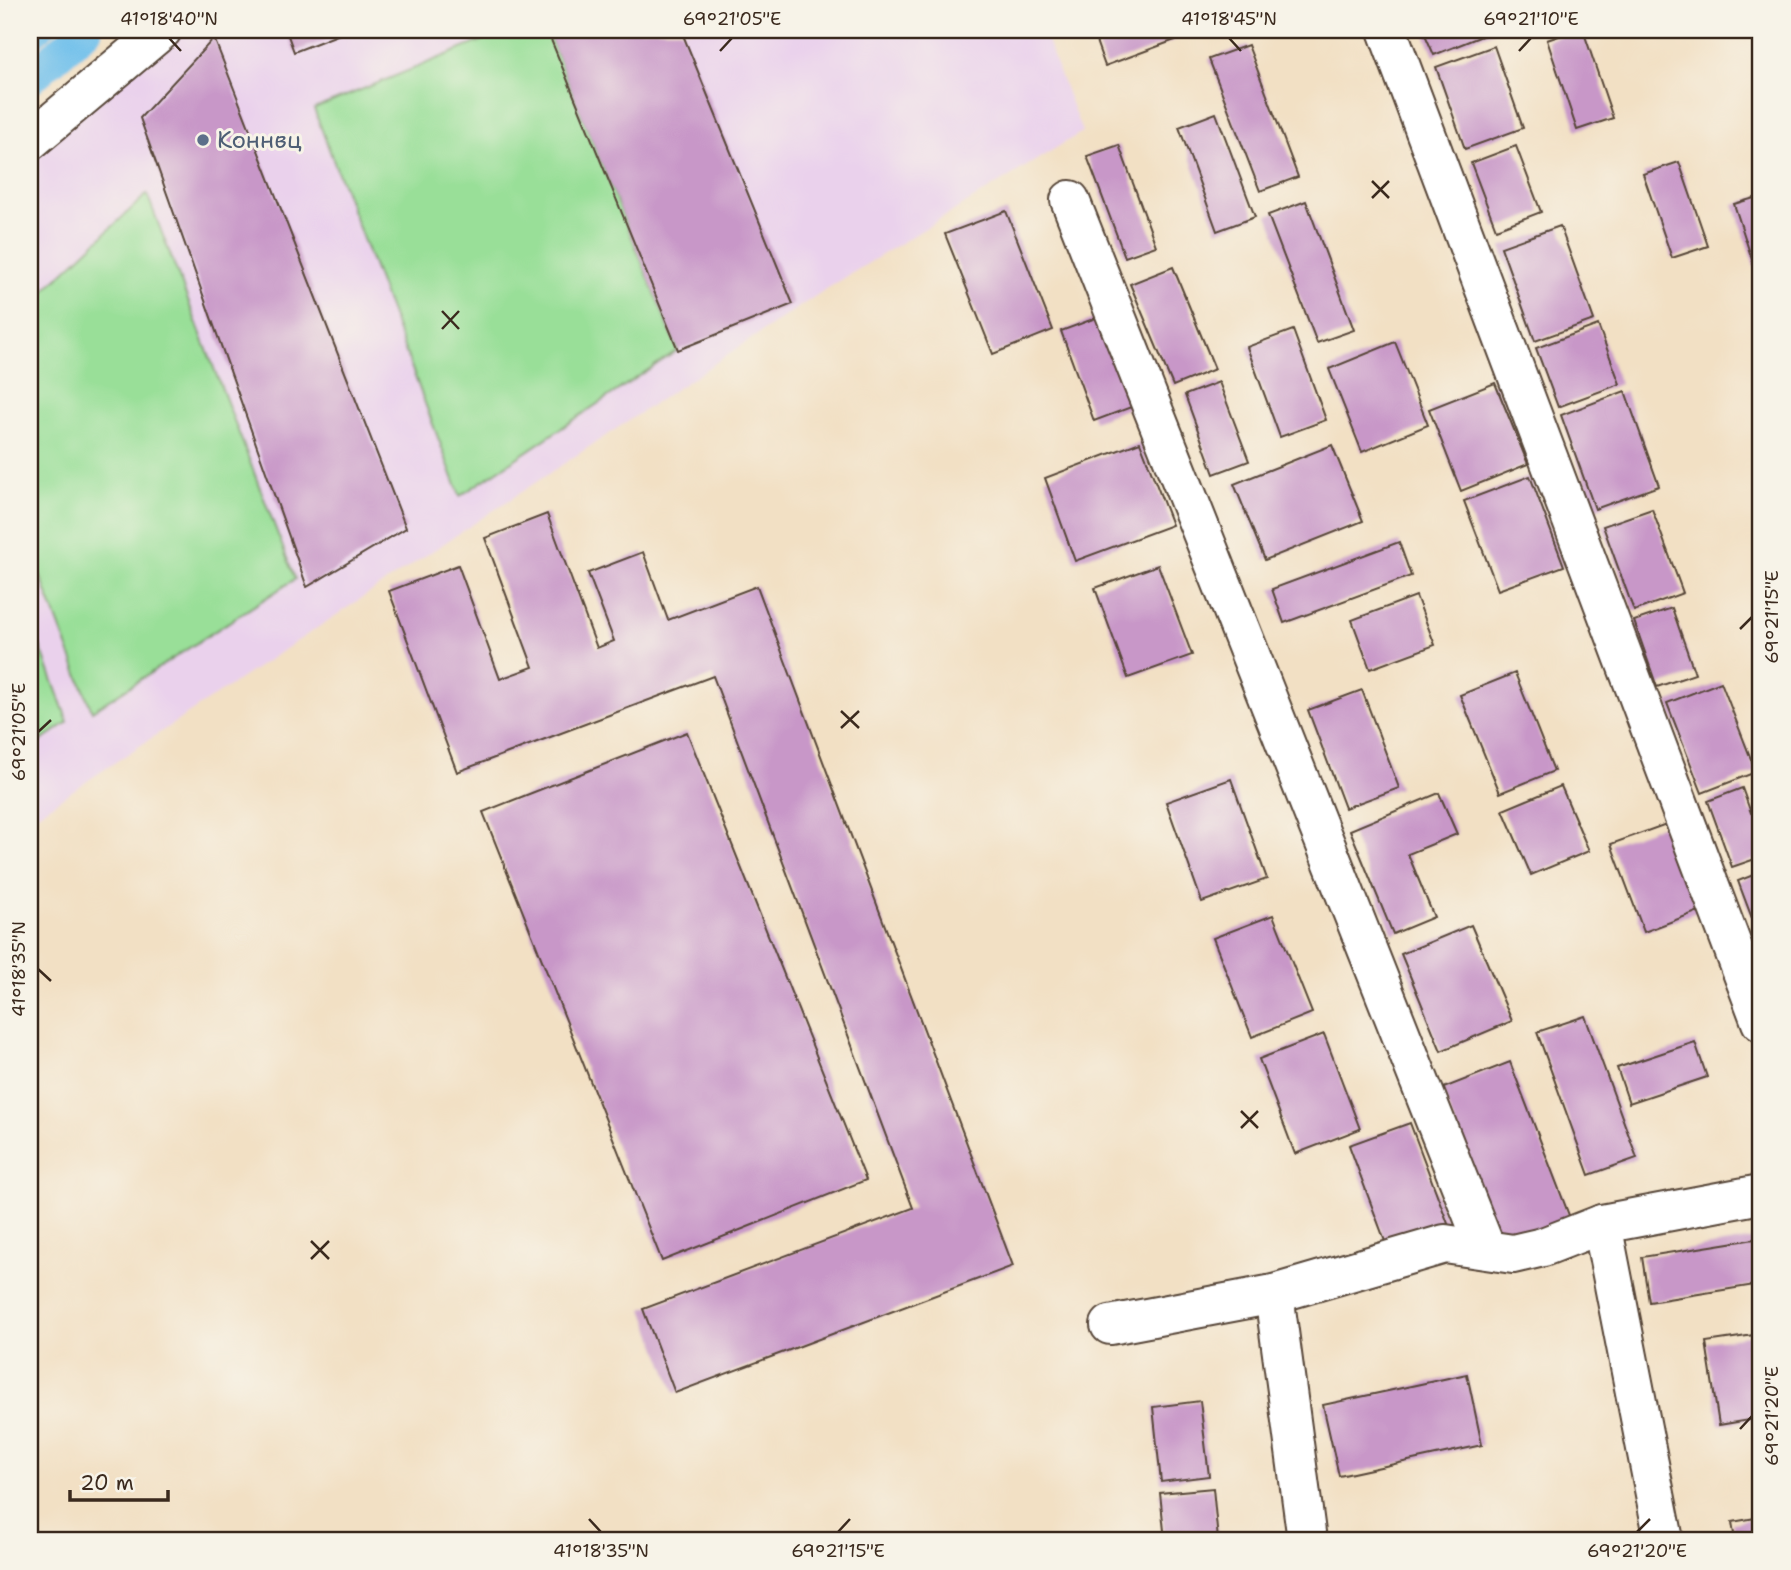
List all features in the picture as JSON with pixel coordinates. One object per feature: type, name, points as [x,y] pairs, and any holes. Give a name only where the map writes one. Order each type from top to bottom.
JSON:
[{"type":"street","points":[[30,141],[162,30]]},
{"type":"street","points":[[1387,30],[1761,1023]]},
{"type":"street","points":[[1070,200],[1486,1249]]},
{"type":"street","points":[[1110,1325],[1274,1294],[1446,1244],[1513,1254],[1543,1247],[1602,1224],[1761,1195]]},
{"type":"street","points":[[1602,1224],[1664,1540]]},
{"type":"street","points":[[1274,1294],[1307,1540]]},
{"type":"shaded area","points":[[179,30],[1043,30],[1082,132],[823,291],[30,819],[30,159]]},
{"type":"green space","points":[[508,30],[547,30],[678,350],[460,496],[314,109]]},
{"type":"green space","points":[[147,194],[295,579],[92,711],[30,549],[30,304]]},
{"type":"green space","points":[[30,619],[68,722],[30,749]]},
{"type":"building","points":[[286,30],[350,30],[294,52]]},
{"type":"building","points":[[547,30],[681,30],[793,304],[678,350]]},
{"type":"building","points":[[1092,30],[1202,30],[1105,66]]},
{"type":"building","points":[[1423,30],[1497,30],[1434,55]]},
{"type":"building","points":[[1583,30],[1613,118],[1577,130],[1547,40]]},
{"type":"building","points":[[214,38],[406,528],[307,587],[140,118]]},
{"type":"building","points":[[1248,45],[1298,177],[1260,191],[1209,59]]},
{"type":"building","points":[[1494,46],[1523,128],[1465,149],[1436,67]]},
{"type":"building","points":[[1216,113],[1255,217],[1217,231],[1179,127]]},
{"type":"building","points":[[1119,145],[1156,246],[1125,257],[1087,156]]},
{"type":"building","points":[[1516,146],[1541,212],[1496,229],[1471,163]]},
{"type":"building","points":[[1679,162],[1708,246],[1672,258],[1643,174]]},
{"type":"building","points":[[1761,196],[1761,287],[1734,204]]},
{"type":"building","points":[[1306,201],[1354,330],[1317,343],[1268,215]]},
{"type":"building","points":[[1006,211],[1053,330],[993,354],[945,234]]},
{"type":"building","points":[[1560,226],[1594,320],[1535,341],[1501,247]]},
{"type":"building","points":[[1173,267],[1215,369],[1173,386],[1130,284]]},
{"type":"building","points":[[1101,316],[1134,406],[1094,421],[1061,331]]},
{"type":"building","points":[[1598,325],[1620,384],[1558,407],[1536,348]]},
{"type":"building","points":[[1293,330],[1326,420],[1280,437],[1247,347]]},
{"type":"building","points":[[1395,342],[1428,425],[1362,452],[1329,369]]},
{"type":"building","points":[[1219,382],[1249,461],[1214,474],[1185,395]]},
{"type":"building","points":[[1495,383],[1528,464],[1461,491],[1429,409]]},
{"type":"building","points":[[1625,391],[1659,486],[1595,509],[1561,415]]},
{"type":"building","points":[[1140,442],[1172,525],[1075,561],[1045,478]]},
{"type":"building","points":[[1332,445],[1363,521],[1265,560],[1234,484]]},
{"type":"building","points":[[1530,476],[1564,566],[1498,590],[1464,501]]},
{"type":"building","points":[[1652,509],[1683,593],[1634,611],[1603,526]]},
{"type":"building","points":[[547,514],[597,648],[614,641],[588,573],[643,552],[668,620],[757,586],[1013,1266],[675,1393],[643,1309],[913,1208],[713,676],[457,772],[389,591],[458,565],[500,679],[533,667],[485,538]]},
{"type":"building","points":[[1399,542],[1411,576],[1284,623],[1272,589]]},
{"type":"building","points":[[1158,565],[1192,655],[1128,678],[1095,588]]},
{"type":"building","points":[[1416,596],[1435,645],[1370,669],[1352,620]]},
{"type":"building","points":[[1672,608],[1695,674],[1657,687],[1634,621]]},
{"type":"building","points":[[1515,673],[1554,771],[1500,793],[1460,695]]},
{"type":"building","points":[[1721,682],[1756,772],[1702,793],[1667,703]]},
{"type":"building","points":[[1362,690],[1399,788],[1345,808],[1308,710]]},
{"type":"building","points":[[687,732],[866,1180],[662,1261],[483,812]]},
{"type":"building","points":[[1231,779],[1267,879],[1202,902],[1166,802]]},
{"type":"building","points":[[1561,786],[1589,851],[1531,875],[1503,810]]},
{"type":"building","points":[[1742,788],[1751,813],[1761,809],[1761,857],[1732,867],[1708,801]]},
{"type":"building","points":[[1439,793],[1457,834],[1408,854],[1434,917],[1393,934],[1350,830]]},
{"type":"building","points":[[1669,823],[1702,910],[1644,932],[1611,844]]},
{"type":"building","points":[[1761,872],[1761,942],[1738,881]]},
{"type":"building","points":[[1273,915],[1312,1013],[1252,1037],[1213,938]]},
{"type":"building","points":[[1471,925],[1512,1021],[1441,1051],[1401,954]]},
{"type":"building","points":[[1585,1016],[1637,1158],[1589,1175],[1537,1032]]},
{"type":"building","points":[[1324,1034],[1360,1129],[1295,1154],[1259,1059]]},
{"type":"building","points":[[1695,1042],[1707,1077],[1629,1103],[1617,1068]]},
{"type":"building","points":[[1510,1062],[1570,1218],[1501,1245],[1441,1089]]},
{"type":"building","points":[[1410,1123],[1450,1229],[1389,1252],[1349,1145]]},
{"type":"building","points":[[1761,1238],[1761,1284],[1649,1302],[1642,1257]]},
{"type":"building","points":[[1761,1334],[1761,1418],[1719,1425],[1706,1342]]},
{"type":"building","points":[[1467,1374],[1482,1445],[1339,1476],[1323,1405]]},
{"type":"building","points":[[1200,1401],[1209,1476],[1161,1482],[1153,1407]]},
{"type":"building","points":[[1213,1488],[1218,1540],[1165,1540],[1160,1493]]},
{"type":"building","points":[[1761,1517],[1761,1540],[1735,1540],[1732,1522]]},
{"type":"waterway","points":[[30,48],[51,30]]},
{"type":"waterway","points":[[30,78],[86,30]]},
{"type":"place","name":"Коннвц","points":[[203,140]]}]
